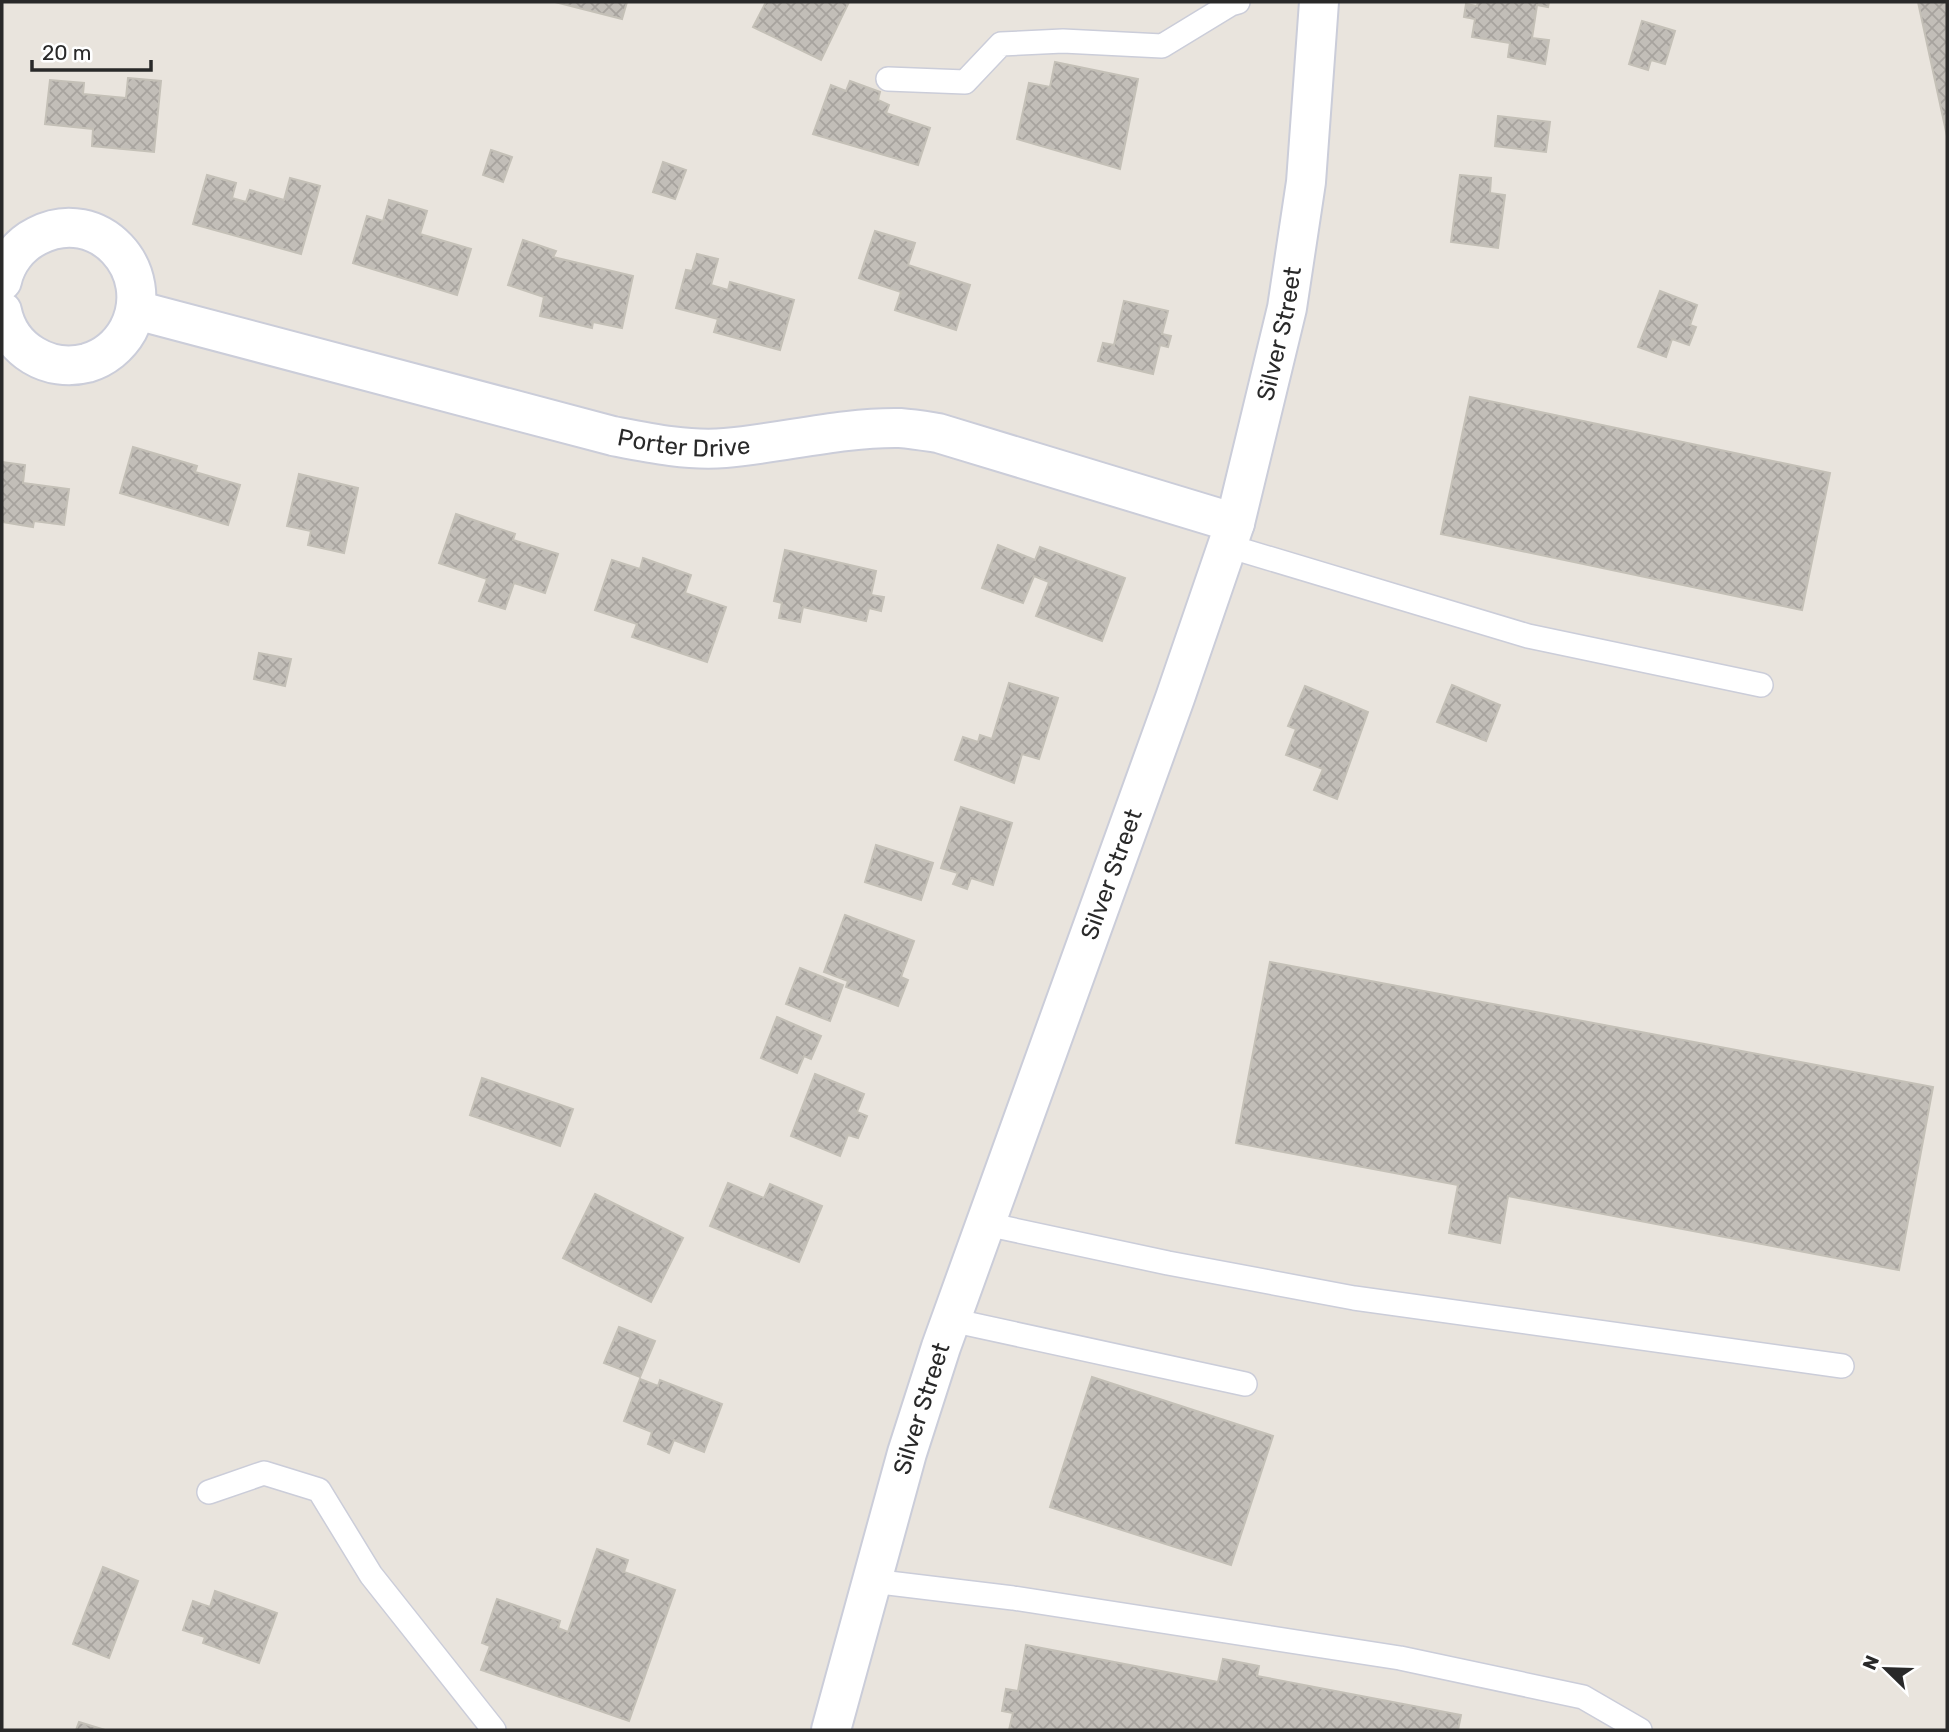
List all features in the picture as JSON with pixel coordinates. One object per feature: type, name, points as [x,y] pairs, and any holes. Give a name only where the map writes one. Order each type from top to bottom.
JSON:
[{"type":"street","name":"Silver Street","points":[[831,1730],[906,1453],[1231,535],[1287,308],[1306,182],[1319,2]]},
{"type":"street","points":[[2,281],[10,261],[30,240],[43,233],[72,228],[100,236],[122,254],[130,267],[137,295],[136,310],[124,337],[113,349],[87,363],[72,365],[50,363],[30,354],[18,344],[10,332],[2,311]]},
{"type":"street","name":"Porter Drive","points":[[136,310],[650,444],[723,448],[871,429],[902,428],[938,433],[1231,535]]},
{"type":"lane","points":[[888,79],[965,82],[1001,44],[1063,41],[1162,46],[1238,2]]},
{"type":"lane","points":[[1231,535],[1528,636],[1761,685]]},
{"type":"lane","points":[[986,1224],[1168,1263],[1354,1298],[1842,1366]]},
{"type":"lane","points":[[951,1320],[1245,1384]]},
{"type":"lane","points":[[209,1492],[264,1473],[319,1490],[372,1575],[494,1730]]},
{"type":"lane","points":[[872,1581],[1013,1598],[1400,1658],[1583,1697],[1640,1730]]},
{"type":"building","points":[[555,2],[627,2],[622,19]]},
{"type":"building","points":[[766,2],[849,2],[821,60],[753,27]]},
{"type":"building","points":[[1478,2],[1549,2],[1548,7],[1537,5],[1532,38],[1549,40],[1545,64],[1508,57],[1510,43],[1472,37],[1475,19],[1464,17],[1466,4],[1477,6]]},
{"type":"building","points":[[1918,2],[1947,2],[1947,136]]},
{"type":"building","points":[[1642,21],[1675,31],[1665,64],[1651,60],[1648,70],[1629,64]]},
{"type":"building","points":[[1055,62],[1138,79],[1120,169],[1017,139],[1029,83],[1050,87]]},
{"type":"building","points":[[128,78],[161,81],[154,152],[92,146],[93,129],[45,124],[50,80],[84,83],[83,94],[126,98]]},
{"type":"building","points":[[850,81],[880,92],[878,100],[889,105],[886,113],[930,128],[918,165],[813,134],[831,85],[846,91]]},
{"type":"building","points":[[1498,116],[1550,122],[1546,152],[1495,146]]},
{"type":"building","points":[[491,150],[512,157],[503,182],[483,175]]},
{"type":"building","points":[[663,162],[686,170],[675,199],[653,192]]},
{"type":"building","points":[[207,175],[236,183],[232,198],[246,202],[250,190],[284,200],[290,178],[320,186],[301,254],[193,224]]},
{"type":"building","points":[[1460,175],[1491,178],[1490,193],[1505,195],[1498,248],[1451,242]]},
{"type":"building","points":[[389,200],[427,211],[420,234],[471,249],[457,295],[353,263],[367,216],[383,221]]},
{"type":"building","points":[[875,231],[915,243],[908,265],[970,285],[956,330],[895,310],[901,292],[859,278]]},
{"type":"building","points":[[523,240],[556,251],[553,257],[633,276],[622,328],[593,322],[592,328],[540,316],[544,297],[508,285]]},
{"type":"building","points":[[697,254],[718,259],[711,285],[728,290],[730,282],[794,300],[780,350],[714,332],[718,319],[676,308],[686,270],[692,271]]},
{"type":"building","points":[[1660,291],[1697,305],[1690,325],[1696,327],[1689,345],[1672,339],[1666,357],[1638,347]]},
{"type":"building","points":[[1124,301],[1168,311],[1162,334],[1171,336],[1168,347],[1160,345],[1153,374],[1098,361],[1103,343],[1114,345]]},
{"type":"building","points":[[1470,397],[1830,473],[1802,610],[1441,534]]},
{"type":"building","points":[[133,447],[197,466],[195,472],[240,485],[228,525],[120,493]]},
{"type":"building","points":[[2,462],[25,465],[23,483],[69,489],[64,525],[34,521],[33,527],[2,522]]},
{"type":"building","points":[[299,474],[358,488],[344,553],[308,545],[311,531],[287,526]]},
{"type":"building","points":[[456,514],[515,534],[513,540],[558,554],[545,593],[514,583],[505,609],[479,601],[487,579],[439,563]]},
{"type":"building","points":[[998,545],[1035,560],[1040,547],[1125,578],[1102,641],[1036,616],[1049,582],[1034,576],[1023,603],[982,588]]},
{"type":"building","points":[[785,550],[876,571],[871,595],[884,597],[881,611],[869,608],[866,621],[803,607],[800,622],[779,618],[782,603],[774,601]]},
{"type":"building","points":[[643,558],[691,575],[685,593],[726,607],[707,662],[632,637],[637,624],[595,610],[612,560],[640,569]]},
{"type":"building","points":[[259,653],[291,659],[285,686],[254,679]]},
{"type":"building","points":[[1009,683],[1058,698],[1039,759],[1022,754],[1014,783],[955,760],[963,737],[978,742],[980,735],[992,739]]},
{"type":"building","points":[[1452,685],[1500,705],[1486,741],[1437,722]]},
{"type":"building","points":[[1305,686],[1368,712],[1337,799],[1314,790],[1323,769],[1286,755],[1296,729],[1288,726]]},
{"type":"building","points":[[961,807],[1012,823],[993,885],[971,878],[967,889],[953,884],[958,873],[941,868]]},
{"type":"building","points":[[876,845],[933,863],[921,900],[865,882]]},
{"type":"building","points":[[845,915],[914,941],[901,977],[908,980],[898,1006],[846,987],[848,981],[824,972]]},
{"type":"building","points":[[1270,962],[1933,1087],[1899,1270],[1508,1196],[1500,1243],[1449,1233],[1458,1185],[1236,1143]]},
{"type":"building","points":[[800,968],[843,985],[830,1021],[786,1004]]},
{"type":"building","points":[[777,1017],[821,1036],[811,1059],[804,1056],[797,1073],[761,1058]]},
{"type":"building","points":[[815,1074],[864,1094],[857,1112],[867,1116],[858,1138],[848,1135],[840,1156],[791,1136]]},
{"type":"building","points":[[482,1078],[573,1109],[560,1146],[470,1115]]},
{"type":"building","points":[[728,1183],[764,1198],[770,1184],[822,1206],[799,1262],[710,1226]]},
{"type":"building","points":[[595,1194],[683,1238],[651,1302],[563,1258]]},
{"type":"building","points":[[619,1327],[655,1341],[640,1377],[604,1363]]},
{"type":"building","points":[[1092,1377],[1273,1436],[1231,1565],[1050,1507]]},
{"type":"building","points":[[640,1379],[658,1386],[660,1380],[722,1404],[704,1452],[674,1440],[669,1453],[648,1444],[652,1432],[624,1421]]},
{"type":"building","points":[[597,1549],[628,1560],[624,1572],[675,1590],[629,1721],[481,1670],[490,1646],[482,1643],[497,1599],[560,1621],[558,1628],[568,1632]]},
{"type":"building","points":[[103,1567],[138,1581],[109,1658],[73,1644]]},
{"type":"building","points":[[215,1591],[277,1613],[259,1663],[203,1643],[205,1637],[183,1630],[193,1601],[210,1607]]},
{"type":"building","points":[[1026,1645],[1218,1682],[1223,1659],[1259,1666],[1257,1676],[1461,1715],[1458,1730],[1009,1730],[1013,1713],[1002,1711],[1006,1689],[1018,1691]]},
{"type":"building","points":[[79,1722],[105,1730],[76,1730]]}]
